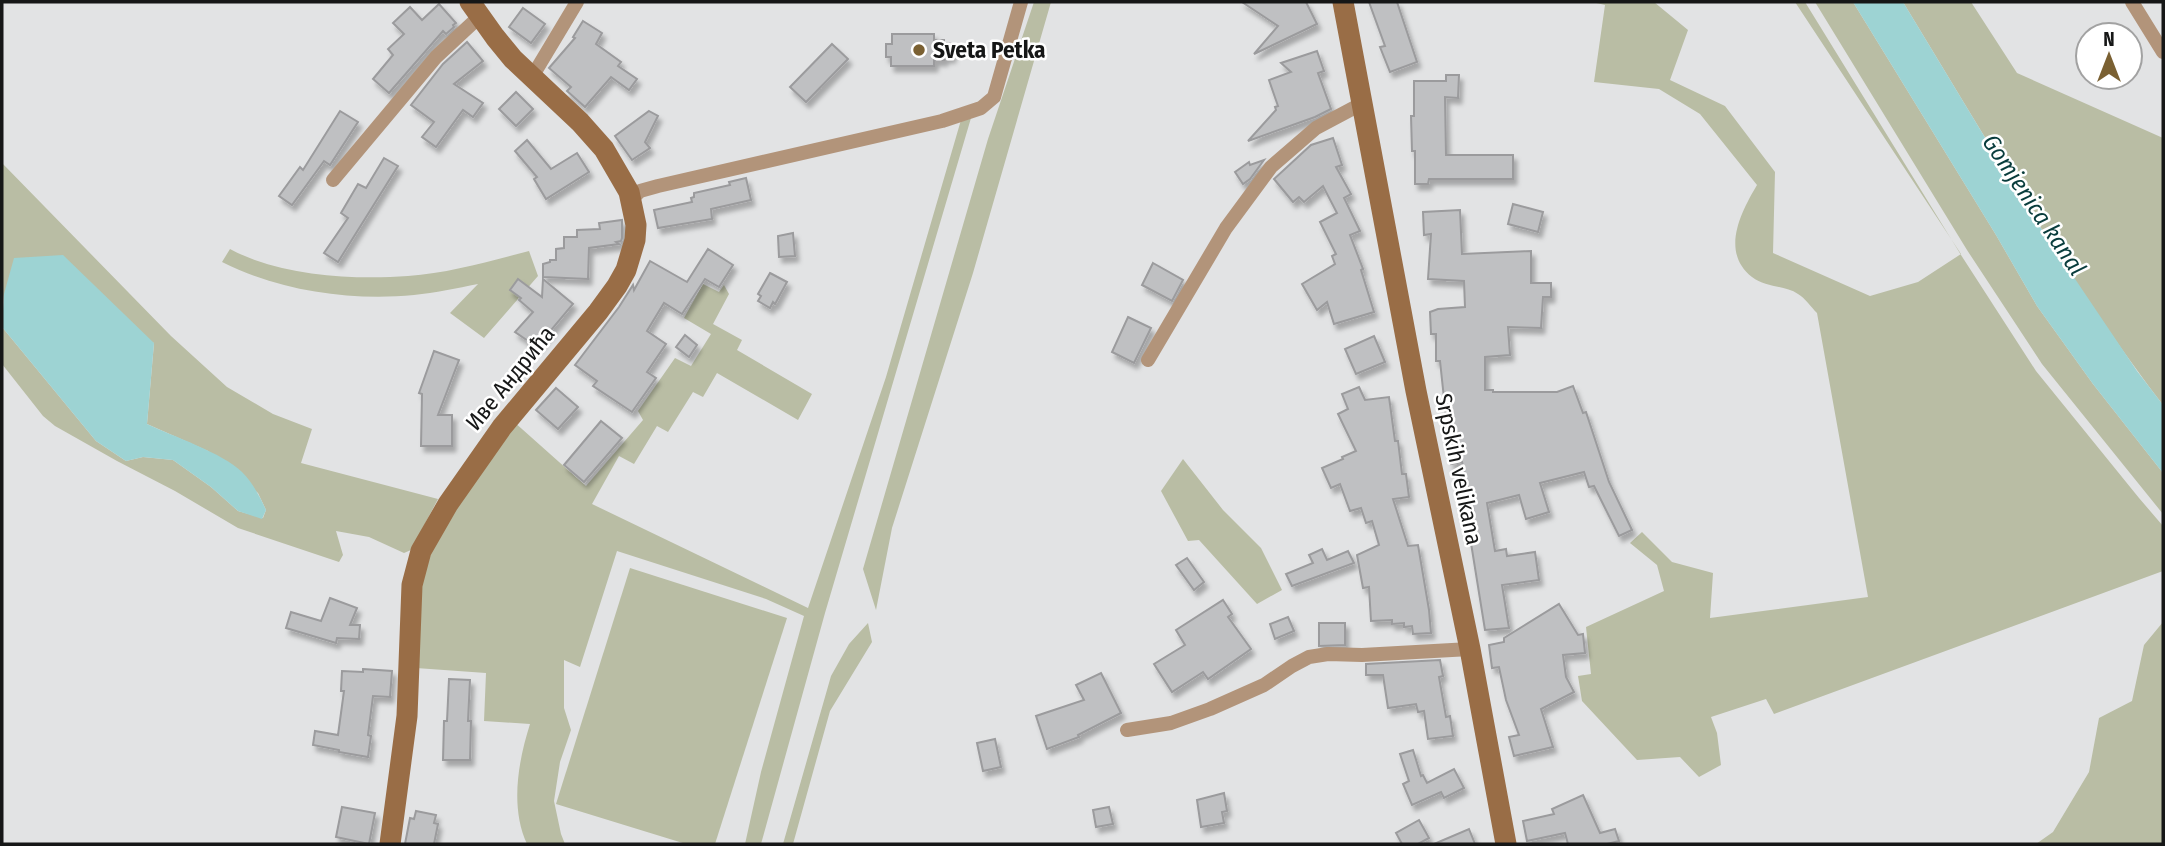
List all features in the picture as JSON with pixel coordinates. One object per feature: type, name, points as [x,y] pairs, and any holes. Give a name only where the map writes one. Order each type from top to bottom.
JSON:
[{"type":"street","points":[[532,77],[576,2]]},
{"type":"street","points":[[631,200],[640,191],[658,186],[942,121],[981,108],[994,97],[1021,2]]},
{"type":"street","name":"Srpskih velikana","points":[[1343,2],[1416,391],[1470,649],[1506,844]]},
{"type":"street","points":[[2132,2],[2163,52]]},
{"type":"street","points":[[333,180],[475,9]]},
{"type":"street","name":"Иве Андрића","points":[[390,844],[407,716],[412,585],[421,551],[448,504],[502,427],[617,286],[629,262],[635,240],[636,225],[631,200],[604,149],[580,122],[513,59],[475,9]]},
{"type":"street","points":[[1148,360],[1226,228],[1271,167],[1316,128],[1363,103]]},
{"type":"street","points":[[1126,730],[1171,723],[1210,709],[1264,685],[1310,657],[1470,649]]},
{"type":"green space","points":[[1034,2],[1051,2],[973,273],[892,528],[876,610],[863,569],[988,139]]},
{"type":"green space","points":[[1592,2],[1654,2],[1688,30],[1670,80],[1725,106],[1775,172],[1773,253],[1870,296],[1918,282],[1961,254],[2036,371],[2163,526],[2163,571],[1774,714],[1766,699],[1711,717],[1717,733],[1721,765],[1699,777],[1680,757],[1637,760],[1582,701],[1578,676],[1591,674],[1586,627],[1664,591],[1657,565],[1630,543],[1642,532],[1672,562],[1713,573],[1710,618],[1868,597],[1817,313],[1798,294],[1757,281],[1742,267],[1737,256],[1736,232],[1757,185],[1700,114],[1659,89],[1594,82],[1605,5]]},
{"type":"green space","points":[[1795,2],[1805,2],[1951,239]]},
{"type":"green space","points":[[1815,2],[1853,2],[2037,306],[2093,384],[2163,473],[2163,514],[2042,364],[1967,250]]},
{"type":"green space","points":[[1903,2],[1971,2],[2017,73],[2163,138],[2163,405],[2060,258]]},
{"type":"green space","points":[[971,118],[825,613],[761,844],[745,844],[761,772],[804,616],[766,599],[617,551],[580,667],[564,660],[564,708],[571,730],[560,762],[554,801],[565,844],[527,844],[517,800],[519,769],[530,724],[484,721],[486,673],[416,668],[419,575],[428,548],[513,421],[586,486],[643,420],[638,411],[675,358],[691,366],[711,334],[684,318],[703,284],[719,292],[724,285],[729,294],[713,324],[742,340],[737,350],[812,394],[798,420],[717,373],[703,397],[693,392],[668,432],[657,426],[634,464],[619,456],[592,504],[808,608],[886,377],[961,120]]},
{"type":"green space","points":[[2,163],[171,336],[227,387],[273,414],[312,429],[301,463],[438,499],[411,550],[404,553],[369,537],[336,531],[343,555],[339,562],[238,528],[55,426],[43,416],[2,364],[2,327],[96,441],[126,461],[143,457],[173,460],[211,487],[238,511],[263,518],[266,510],[258,493],[208,451],[147,424],[154,343],[4,294],[2,311]]},
{"type":"green space","points":[[230,249],[271,265],[294,270],[364,277],[439,272],[529,251],[538,276],[484,338],[450,313],[478,284],[414,295],[365,296],[316,292],[267,280],[222,262]]},
{"type":"green space","points":[[1183,459],[1223,510],[1261,548],[1282,590],[1257,604],[1199,540],[1188,541],[1161,491]]},
{"type":"green space","points":[[630,568],[787,618],[715,844],[686,844],[556,804]]},
{"type":"green space","points":[[2163,622],[2163,844],[2036,844],[2053,832],[2089,772],[2099,718],[2132,701],[2144,645]]},
{"type":"green space","points":[[868,623],[872,642],[830,711],[793,844],[783,844],[831,676],[849,644]]},
{"type":"water","points":[[1853,2],[1903,2],[2030,212],[2137,371],[2163,405],[2163,473],[2093,384],[2037,306]]},
{"type":"water","points":[[63,255],[154,343],[147,424],[210,452],[242,472],[253,485],[266,510],[262,519],[238,511],[211,487],[173,460],[143,457],[126,461],[96,441],[2,327],[4,294],[14,258]]},
{"type":"building","points":[[1242,2],[1306,2],[1317,24],[1254,54],[1278,26]]},
{"type":"building","points":[[1369,2],[1397,2],[1417,62],[1390,72],[1380,47],[1385,46]]},
{"type":"building","points":[[439,4],[456,23],[454,27],[446,34],[443,31],[389,93],[373,79],[393,55],[388,49],[404,34],[393,23],[410,7],[422,20]]},
{"type":"building","points":[[523,8],[545,24],[531,43],[509,27]]},
{"type":"building","points":[[583,21],[602,33],[596,44],[621,62],[618,66],[637,79],[629,90],[611,77],[585,107],[567,91],[571,87],[549,68],[575,38],[573,37]]},
{"type":"building","name":"Sveta Petka","points":[[892,34],[934,34],[934,40],[944,40],[944,43],[952,44],[952,57],[934,60],[934,66],[891,66],[891,57],[886,57],[886,44],[892,44]]},
{"type":"building","points":[[467,42],[483,61],[454,84],[483,103],[473,117],[463,110],[436,147],[422,137],[434,122],[411,105],[443,64]]},
{"type":"building","points":[[832,44],[848,59],[806,102],[790,87]]},
{"type":"building","points":[[1317,51],[1324,71],[1318,73],[1331,109],[1248,141],[1278,106],[1269,80],[1291,72],[1281,63]]},
{"type":"building","points":[[1446,75],[1459,75],[1458,98],[1445,97],[1446,155],[1513,155],[1513,179],[1429,179],[1428,184],[1415,184],[1411,116],[1414,116],[1414,81],[1446,81]]},
{"type":"building","points":[[516,92],[533,109],[516,126],[499,109]]},
{"type":"building","points":[[340,111],[358,122],[330,165],[324,161],[292,205],[279,196],[300,167],[303,170]]},
{"type":"building","points":[[649,111],[658,116],[645,142],[650,148],[632,160],[615,136]]},
{"type":"building","points":[[1333,138],[1342,165],[1336,167],[1351,194],[1344,198],[1360,231],[1350,235],[1363,269],[1361,270],[1374,312],[1334,324],[1327,302],[1317,310],[1302,284],[1335,264],[1332,256],[1336,254],[1320,222],[1337,213],[1323,186],[1304,202],[1299,197],[1293,202],[1274,179],[1311,145]]},
{"type":"building","points":[[527,140],[551,169],[577,153],[589,172],[546,199],[534,179],[537,177],[515,151]]},
{"type":"building","points":[[384,158],[398,166],[338,262],[324,253],[348,218],[341,213],[358,184],[366,188]]},
{"type":"building","points":[[1264,160],[1243,184],[1235,172],[1249,162],[1250,165]]},
{"type":"building","points":[[746,178],[751,200],[711,209],[712,219],[658,228],[654,210],[692,202],[694,193],[730,185],[729,182]]},
{"type":"building","points":[[1513,204],[1543,212],[1538,232],[1508,224]]},
{"type":"building","points":[[1460,210],[1462,254],[1531,251],[1531,283],[1551,283],[1551,297],[1543,297],[1541,328],[1508,327],[1510,355],[1485,357],[1485,390],[1557,392],[1573,386],[1583,413],[1586,412],[1609,482],[1632,530],[1619,536],[1594,486],[1589,487],[1584,472],[1540,483],[1549,512],[1526,519],[1519,495],[1487,503],[1495,551],[1506,549],[1507,556],[1535,552],[1539,580],[1502,585],[1509,628],[1485,630],[1466,512],[1474,511],[1462,462],[1451,464],[1440,361],[1436,361],[1436,334],[1431,334],[1430,312],[1465,307],[1464,281],[1428,279],[1431,234],[1424,235],[1423,212]]},
{"type":"building","points":[[622,220],[622,238],[616,242],[619,244],[589,248],[588,279],[543,277],[543,264],[556,260],[556,249],[564,248],[564,237],[577,237],[577,230],[600,229],[599,223]]},
{"type":"building","points":[[793,233],[795,256],[779,257],[778,236]]},
{"type":"building","points":[[708,249],[733,265],[719,287],[705,279],[682,314],[664,303],[647,331],[666,344],[647,372],[656,378],[632,412],[593,386],[597,381],[575,365],[633,285],[634,290],[650,261],[687,282]]},
{"type":"building","points":[[1153,263],[1183,280],[1172,301],[1142,285]]},
{"type":"building","points":[[770,273],[787,282],[770,308],[758,301],[761,296],[758,294]]},
{"type":"building","points":[[518,279],[542,297],[543,279],[573,304],[537,347],[515,332],[533,312],[510,290]]},
{"type":"building","points":[[1128,317],[1151,328],[1134,363],[1112,352]]},
{"type":"building","points":[[685,335],[697,345],[689,357],[676,347]]},
{"type":"building","points":[[1374,336],[1385,362],[1356,374],[1345,349]]},
{"type":"building","points":[[434,351],[459,360],[438,415],[452,415],[452,446],[421,446],[422,394],[419,393]]},
{"type":"building","points":[[1359,387],[1365,400],[1389,397],[1395,441],[1398,441],[1402,474],[1406,474],[1409,497],[1393,499],[1408,546],[1418,545],[1431,633],[1413,634],[1412,626],[1404,627],[1404,623],[1392,624],[1392,620],[1371,621],[1369,587],[1363,588],[1357,555],[1379,545],[1372,521],[1366,523],[1361,508],[1350,511],[1340,484],[1331,488],[1322,468],[1356,451],[1338,414],[1348,409],[1342,394]]},
{"type":"building","points":[[556,388],[578,407],[558,429],[536,410]]},
{"type":"building","points":[[601,421],[622,438],[584,482],[564,465]]},
{"type":"building","points":[[1322,549],[1327,560],[1348,551],[1354,563],[1292,586],[1286,574],[1313,563],[1309,555]]},
{"type":"building","points":[[1187,558],[1204,582],[1194,590],[1176,565]]},
{"type":"building","points":[[330,598],[357,608],[350,625],[360,625],[359,639],[337,638],[336,643],[286,628],[291,612],[321,621]]},
{"type":"building","points":[[1223,600],[1232,614],[1228,617],[1251,649],[1208,679],[1203,672],[1172,692],[1154,664],[1185,645],[1176,630]]},
{"type":"building","points":[[1559,604],[1578,635],[1583,634],[1585,653],[1563,655],[1566,677],[1574,692],[1541,709],[1553,747],[1514,756],[1509,737],[1519,735],[1506,700],[1499,667],[1492,668],[1489,645],[1504,642],[1504,638]]},
{"type":"building","points":[[1288,617],[1294,631],[1275,639],[1270,624]]},
{"type":"building","points":[[1319,623],[1345,623],[1345,645],[1319,646]]},
{"type":"building","points":[[1440,660],[1443,676],[1439,677],[1446,717],[1450,716],[1453,736],[1428,739],[1424,711],[1418,712],[1416,704],[1388,708],[1383,675],[1366,675],[1366,664]]},
{"type":"building","points":[[363,669],[392,671],[390,697],[373,696],[368,757],[313,745],[315,731],[338,735],[344,691],[341,691],[342,671],[363,672]]},
{"type":"building","points":[[1101,673],[1121,713],[1078,735],[1079,737],[1047,749],[1036,716],[1084,700],[1076,685]]},
{"type":"building","points":[[449,679],[470,680],[470,760],[443,760]]},
{"type":"building","points":[[995,739],[1001,767],[983,771],[977,743]]},
{"type":"building","points":[[1413,750],[1421,776],[1423,775],[1427,783],[1454,769],[1464,788],[1444,798],[1441,792],[1412,805],[1403,784],[1409,781],[1400,754]]},
{"type":"building","points":[[1224,793],[1227,811],[1222,812],[1224,823],[1201,827],[1197,800]]},
{"type":"building","points":[[1583,795],[1600,833],[1615,829],[1619,841],[1607,844],[1568,844],[1565,833],[1527,841],[1523,821],[1554,814],[1552,809]]},
{"type":"building","points":[[342,807],[375,813],[369,844],[336,837]]},
{"type":"building","points":[[1109,807],[1113,824],[1096,827],[1093,810]]},
{"type":"building","points":[[416,811],[436,815],[434,823],[438,824],[434,844],[405,844],[410,818],[414,819]]},
{"type":"building","points":[[1419,820],[1429,838],[1418,844],[1402,844],[1396,833]]},
{"type":"building","points":[[1469,829],[1475,844],[1434,844]]},
{"type":"place","name":"Sveta Petka","points":[[919,50]]},
{"type":"water label","name":"Gomjenica kanal","points":[[2034,205]]}]
